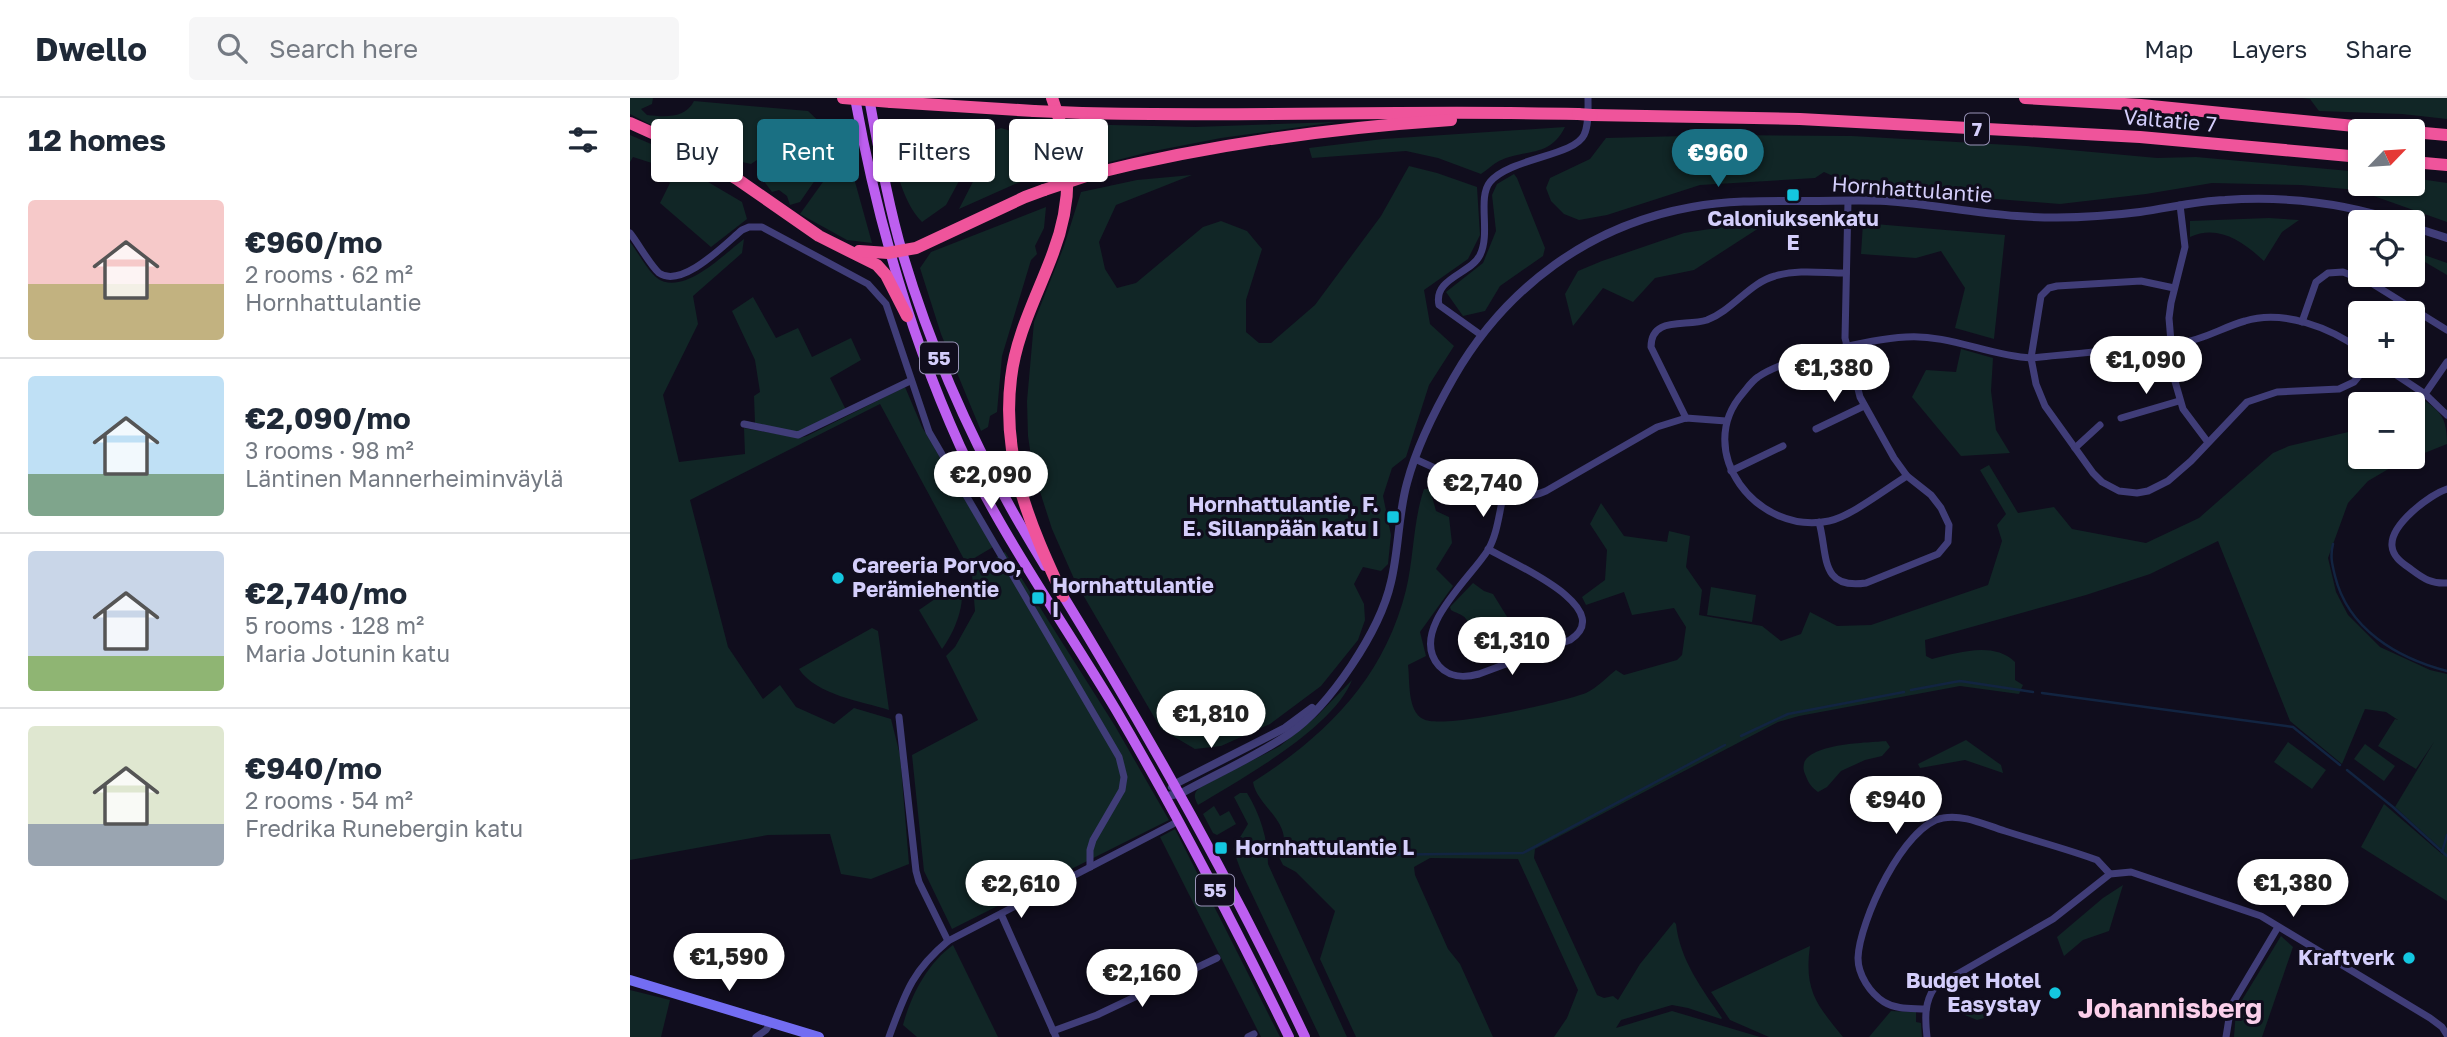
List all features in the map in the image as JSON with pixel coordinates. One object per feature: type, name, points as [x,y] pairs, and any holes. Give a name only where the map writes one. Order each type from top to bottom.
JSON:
[{"type":"highway","name":"Valtatie 7","points":[[843,98],[1082,113],[1512,113],[1800,120],[2100,135],[2348,157]]},
{"type":"highway","points":[[1052,98],[1065,139],[1069,162],[1068,189],[1055,250],[1022,331],[1011,375],[1008,408],[1010,443],[1018,484],[1038,541],[1063,597]]},
{"type":"highway","name":"Valtatie 7","points":[[2025,98],[2141,105],[2348,125]]},
{"type":"highway","points":[[842,248],[872,254],[916,248],[1025,197],[1092,174],[1152,159],[1391,124],[1459,120],[1512,113]]},
{"type":"highway","points":[[630,124],[708,162],[818,236],[864,258],[881,270],[907,316]]},
{"type":"highway","points":[[2426,133],[2447,135]]},
{"type":"highway","points":[[2426,163],[2447,165]]},
{"type":"main road","name":"55","points":[[855,98],[865,156],[888,253],[907,316],[967,458],[1021,556],[1165,796],[1289,1037]]},
{"type":"main road","name":"55","points":[[869,98],[902,252],[924,320],[970,433],[1019,524],[1178,789],[1240,905],[1305,1037]]},
{"type":"main road","points":[[630,980],[817,1037]]},
{"type":"street","points":[[1481,335],[1439,305],[1438,298],[1441,288],[1475,263],[1481,254],[1486,235],[1487,186],[1504,170],[1569,148],[1581,140],[1586,132],[1588,98]]},
{"type":"street","name":"Hornhattulantie","points":[[1165,796],[1292,732],[1307,720],[1351,666],[1371,634],[1386,600],[1392,582],[1407,484],[1440,402],[1481,335],[1516,295],[1553,264],[1600,237],[1633,222],[1692,207],[1724,203],[1883,201],[2048,217],[2098,216],[2234,199],[2297,201],[2358,210]]},
{"type":"street","points":[[1819,522],[1827,566],[1838,581],[1845,583],[1866,583],[1938,554],[1948,541],[1949,525],[1941,508],[1931,495],[1907,476],[1885,445],[1864,406],[1847,347],[1848,201]]},
{"type":"street","points":[[2180,205],[2185,247],[2169,318],[2170,343],[2179,401],[2207,441]]},
{"type":"street","points":[[630,233],[659,272],[671,278],[695,268],[749,227],[762,227],[875,289],[886,304],[929,432],[1119,757],[1124,776],[1122,790],[1093,841],[1090,867]]},
{"type":"street","points":[[2425,231],[2447,239]]},
{"type":"street","points":[[1686,418],[1651,347],[1654,331],[1665,325],[1692,324],[1719,314],[1758,284],[1775,276],[1801,272],[1846,273]]},
{"type":"street","points":[[2302,323],[2316,282],[2328,273],[2343,272],[2373,284],[2447,330]]},
{"type":"street","points":[[2174,288],[2141,281],[2049,288],[2041,296],[2031,358],[2041,397],[2075,448],[2102,482],[2119,491],[2137,493],[2158,487],[2179,474],[2207,441],[2247,402],[2277,392],[2339,389],[2357,378]]},
{"type":"street","points":[[1907,476],[1839,518],[1819,522],[1790,520],[1770,513],[1744,491],[1731,471],[1726,421],[1737,400],[1756,378],[1778,366],[1891,338],[1918,336],[1964,344],[2009,357],[2031,358],[2199,339],[2251,319],[2275,318],[2329,332],[2348,343]]},
{"type":"street","points":[[2447,362],[2425,394],[2447,415]]},
{"type":"street","points":[[2401,378],[2422,392]]},
{"type":"street","points":[[744,424],[798,435],[910,381]]},
{"type":"street","points":[[2121,418],[2179,401]]},
{"type":"street","points":[[1816,429],[1864,406]]},
{"type":"street","points":[[1415,459],[1503,497],[1531,496],[1546,491],[1657,427],[1686,418],[1726,421]]},
{"type":"street","points":[[2075,448],[2101,425]]},
{"type":"street","points":[[1731,471],[1783,446]]},
{"type":"street","points":[[2447,489],[2425,500],[2395,534],[2392,545],[2399,560],[2417,574],[2430,582],[2447,583]]},
{"type":"street","points":[[1488,549],[1560,589],[1577,605],[1583,625],[1581,631],[1570,640],[1479,674],[1468,677],[1453,676],[1435,661],[1430,645],[1432,629],[1488,549],[1503,497]]},
{"type":"street","points":[[899,717],[916,871],[948,941]]},
{"type":"street","points":[[1926,1009],[1891,1006],[1877,997],[1864,980],[1858,960],[1863,937],[1883,883],[1893,864],[1920,829],[1942,818],[1968,820],[2097,860],[2109,874]]},
{"type":"street","points":[[889,1037],[915,974],[927,958],[948,941],[1173,824]]},
{"type":"street","points":[[1927,1037],[1926,1009],[1932,991],[1942,982],[2053,919],[2109,874],[2120,871],[2141,875],[2245,909],[2430,1018],[2442,1027],[2447,1035]]},
{"type":"street","points":[[1002,914],[1055,1034],[1217,958]]},
{"type":"street","points":[[2226,1037],[2231,1006],[2278,927]]},
{"type":"street","points":[[757,1037],[771,1022]]},
{"type":"green space","points":[[630,98],[653,98],[652,104],[641,109],[647,115],[680,114],[694,101],[808,111],[816,119],[757,119],[757,160],[751,164],[743,162],[743,119],[651,119],[651,125],[630,114]]},
{"type":"green space","points":[[2302,98],[2447,98],[2447,119],[2402,114],[2319,111],[2310,99]]},
{"type":"green space","points":[[1336,122],[1221,138],[1108,162],[1108,125],[1195,127]]},
{"type":"green space","points":[[1565,127],[1552,144],[1499,161],[1481,174],[1438,158],[1406,151],[1312,158],[1309,148],[1383,139]]},
{"type":"green space","points":[[1001,128],[1009,131],[1009,182],[1021,182],[959,209],[973,182],[995,182],[995,130]]},
{"type":"green space","points":[[630,135],[651,144],[651,163],[633,157],[630,162]]},
{"type":"green space","points":[[1852,136],[2027,146],[2157,158],[2196,157],[2348,171],[2348,189],[2212,183],[2060,204],[1860,188],[1824,172],[1815,178],[1700,185],[1607,215],[1579,220],[1564,214],[1551,201],[1546,188],[1550,178],[1590,159],[1606,138]]},
{"type":"green space","points":[[1409,166],[1477,187],[1480,235],[1468,259],[1424,290],[1430,324],[1454,346],[1429,385],[1406,457],[1392,468],[1383,496],[1391,535],[1388,564],[1381,571],[1363,567],[1354,584],[1364,604],[1365,620],[1358,640],[1321,686],[1270,724],[1221,746],[1195,749],[1161,729],[1075,581],[1052,529],[1033,470],[1027,401],[1034,322],[1064,246],[1081,192],[1137,180],[1192,175],[1116,205],[1099,242],[1105,269],[1117,288],[1136,283],[1203,227],[1221,221],[1247,231],[1262,249],[1246,300],[1246,332],[1259,343],[1271,343],[1315,305],[1381,216]]},
{"type":"green space","points":[[1514,174],[1545,248],[1543,256],[1500,286],[1485,311],[1463,316],[1446,292],[1483,263],[1496,231],[1492,195],[1497,184]]},
{"type":"green space","points":[[2426,180],[2447,183],[2447,222],[2425,214],[2425,210],[2413,210],[2374,196],[2426,196]]},
{"type":"green space","points":[[708,182],[742,202],[747,219],[711,247],[660,203],[670,183]]},
{"type":"green space","points":[[764,182],[814,182],[800,202],[790,205],[787,196],[779,190],[772,192]]},
{"type":"green space","points":[[823,182],[855,182],[872,243],[847,240],[800,214]]},
{"type":"green space","points":[[900,182],[958,182],[946,205],[922,222]]},
{"type":"green space","points":[[1046,207],[1044,228],[1035,246],[1037,254],[1031,260],[1002,356],[997,412],[990,416],[988,427],[981,431],[941,334],[920,268],[931,252]]},
{"type":"green space","points":[[2269,218],[2299,220],[2282,232],[2264,261],[2248,247],[2221,234],[2190,237],[2190,221]]},
{"type":"green space","points":[[1863,223],[2005,235],[1994,339],[1955,328],[1965,288],[1941,251],[1916,258],[1861,254]]},
{"type":"green space","points":[[1729,226],[1762,226],[1694,270],[1655,278],[1633,302],[1603,288],[1573,326],[1565,294],[1578,271],[1684,233]]},
{"type":"green space","points":[[744,239],[742,253],[693,296],[698,324],[663,395],[679,462],[745,454],[744,428],[799,438],[807,436],[905,387],[922,427],[993,547],[966,563],[880,404],[690,500],[728,647],[763,699],[780,685],[796,707],[834,724],[854,708],[891,719],[900,755],[909,864],[871,879],[841,874],[830,834],[768,835],[630,860],[630,242],[653,275],[667,282],[679,282],[703,271]]},
{"type":"green space","points":[[2425,255],[2447,263],[2447,275],[2425,262]]},
{"type":"green space","points":[[753,297],[776,338],[798,328],[812,357],[851,338],[861,360],[830,378],[846,410],[799,433],[755,423],[754,396],[760,392],[755,360],[732,311]]},
{"type":"green space","points":[[1961,349],[1993,358],[1991,391],[1996,430],[2010,453],[1961,456],[1912,397],[1926,370],[1956,372]]},
{"type":"green space","points":[[2425,401],[2442,417],[2447,444],[2425,453]]},
{"type":"green space","points":[[2348,432],[2348,469],[2388,469],[2368,481],[2348,503],[2328,558],[2336,592],[2348,615],[2380,647],[2430,670],[2447,674],[2447,901],[2361,847],[2384,804],[2443,855],[2441,849],[2395,807],[2434,742],[2416,769],[2378,746],[2395,719],[2398,720],[2386,712],[2365,709],[2342,764],[2290,721],[2218,541],[2150,574],[2086,595],[1925,640],[1926,656],[1932,659],[1975,650],[2006,656],[2015,662],[2015,680],[2023,685],[2019,694],[1960,686],[1778,722],[1535,849],[1534,858],[1597,995],[1604,998],[1613,996],[1618,1000],[1640,964],[1674,922],[1687,962],[1722,1018],[1672,1005],[1621,1020],[1616,1028],[1672,1011],[1760,1037],[1554,1037],[1567,1018],[1578,990],[1518,859],[1430,858],[1414,867],[1415,875],[1448,949],[1460,964],[1493,1037],[1356,1037],[1320,959],[1335,911],[1296,872],[1283,865],[1279,857],[1284,841],[1283,833],[1259,797],[1253,782],[1305,745],[1328,724],[1349,701],[1383,651],[1406,590],[1424,489],[1430,489],[1436,511],[1449,517],[1452,543],[1436,569],[1453,586],[1420,632],[1426,656],[1408,665],[1410,695],[1414,709],[1423,719],[1454,721],[1503,714],[1573,697],[1590,691],[1616,670],[1624,675],[1677,660],[1682,655],[1686,627],[1674,608],[1632,615],[1624,592],[1586,605],[1582,597],[1605,580],[1607,550],[1590,524],[1601,503],[1624,536],[1667,542],[1669,531],[1690,536],[1686,567],[1702,590],[1699,615],[1762,626],[1781,641],[1801,634],[1810,612],[1837,626],[1871,625],[1988,585],[2002,541],[1997,525],[2006,514],[1980,470],[1989,465],[2018,513],[2054,507],[2072,529],[2146,543],[2199,518],[2273,453],[2289,446]]},
{"type":"green space","points":[[1005,552],[1115,726],[1169,820],[952,929],[924,871],[912,755],[978,720],[946,656],[955,647],[975,611],[972,574]]},
{"type":"green space","points":[[961,581],[962,599],[958,617],[942,649],[919,610]]},
{"type":"green space","points":[[1473,583],[1493,594],[1509,620],[1511,634],[1498,646],[1481,651],[1466,619],[1450,607]]},
{"type":"green space","points":[[1711,587],[1756,595],[1752,622],[1707,615]]},
{"type":"green space","points":[[872,628],[878,631],[889,710],[828,691],[816,685],[799,669]]},
{"type":"green space","points":[[1352,680],[1342,698],[1307,734],[1198,805],[1195,796],[1199,788],[1280,746],[1317,716]]},
{"type":"green space","points":[[1966,740],[2001,765],[2003,773],[1965,760],[1920,768],[1918,764]]},
{"type":"green space","points":[[1886,741],[1890,747],[1882,756],[1841,771],[1827,787],[1818,792],[1807,779],[1804,764],[1809,756],[1820,750]]},
{"type":"green space","points":[[2288,742],[2326,770],[2312,789],[2274,762]]},
{"type":"green space","points":[[2365,744],[2395,766],[2384,781],[2354,759]]},
{"type":"green space","points":[[1247,793],[1256,809],[1265,836],[1268,864],[1347,1037],[1320,1037],[1241,871],[1233,849],[1248,824],[1234,797]]},
{"type":"green space","points":[[1214,806],[1220,816],[1229,811],[1236,824],[1217,835],[1213,833],[1203,814]]},
{"type":"green space","points":[[1175,829],[1280,1037],[1261,1037],[1160,837]]},
{"type":"green space","points":[[2123,885],[2109,931],[2083,940],[2064,956],[2057,937],[2103,898]]},
{"type":"green space","points":[[2281,936],[2293,947],[2262,1037],[2234,1037],[2236,1010]]},
{"type":"green space","points":[[953,945],[998,1037],[917,1037],[903,1025],[921,981],[935,961]]},
{"type":"green space","points":[[1810,946],[1809,974],[1814,996],[1843,1037],[1769,1037],[1730,1020],[1711,992]]},
{"type":"green space","points":[[630,990],[670,1000],[661,1037],[630,1037]]},
{"type":"green space","points":[[1982,1005],[1984,1018],[1977,1020],[1960,1013],[1960,1010]]},
{"type":"green space","points":[[1891,1011],[1916,1012],[1916,1022],[1921,1023],[1922,1037],[1869,1037]]},
{"type":"waterway","points":[[2333,544],[2332,564],[2341,595],[2363,626],[2393,649],[2447,671]]},
{"type":"waterway","points":[[1911,690],[1960,681],[2033,692]]},
{"type":"waterway","points":[[1741,736],[1788,714],[1904,692]]},
{"type":"waterway","points":[[2042,693],[2293,727],[2340,765]]},
{"type":"waterway","points":[[1286,856],[1523,853],[1725,745]]},
{"type":"waterway","points":[[2347,770],[2447,856]]},
{"type":"waterway","points":[[2442,852],[2447,835]]},
{"type":"place","name":"Caloniuksenkatu E","points":[[1793,195]]},
{"type":"place","name":"Hornhattulantie, F. E. Sillanpään katu I","points":[[1393,517]]},
{"type":"place","name":"Careeria Porvoo, Perämiehentie","points":[[838,578]]},
{"type":"place","name":"Hornhattulantie I","points":[[1038,598]]},
{"type":"place","name":"Hornhattulantie L","points":[[1221,848]]},
{"type":"place","name":"Kraftverk","points":[[2409,958]]},
{"type":"place","name":"Budget Hotel Easystay","points":[[2055,993]]},
{"type":"district","name":"Johannisberg","points":[[2170,1008]]}]
